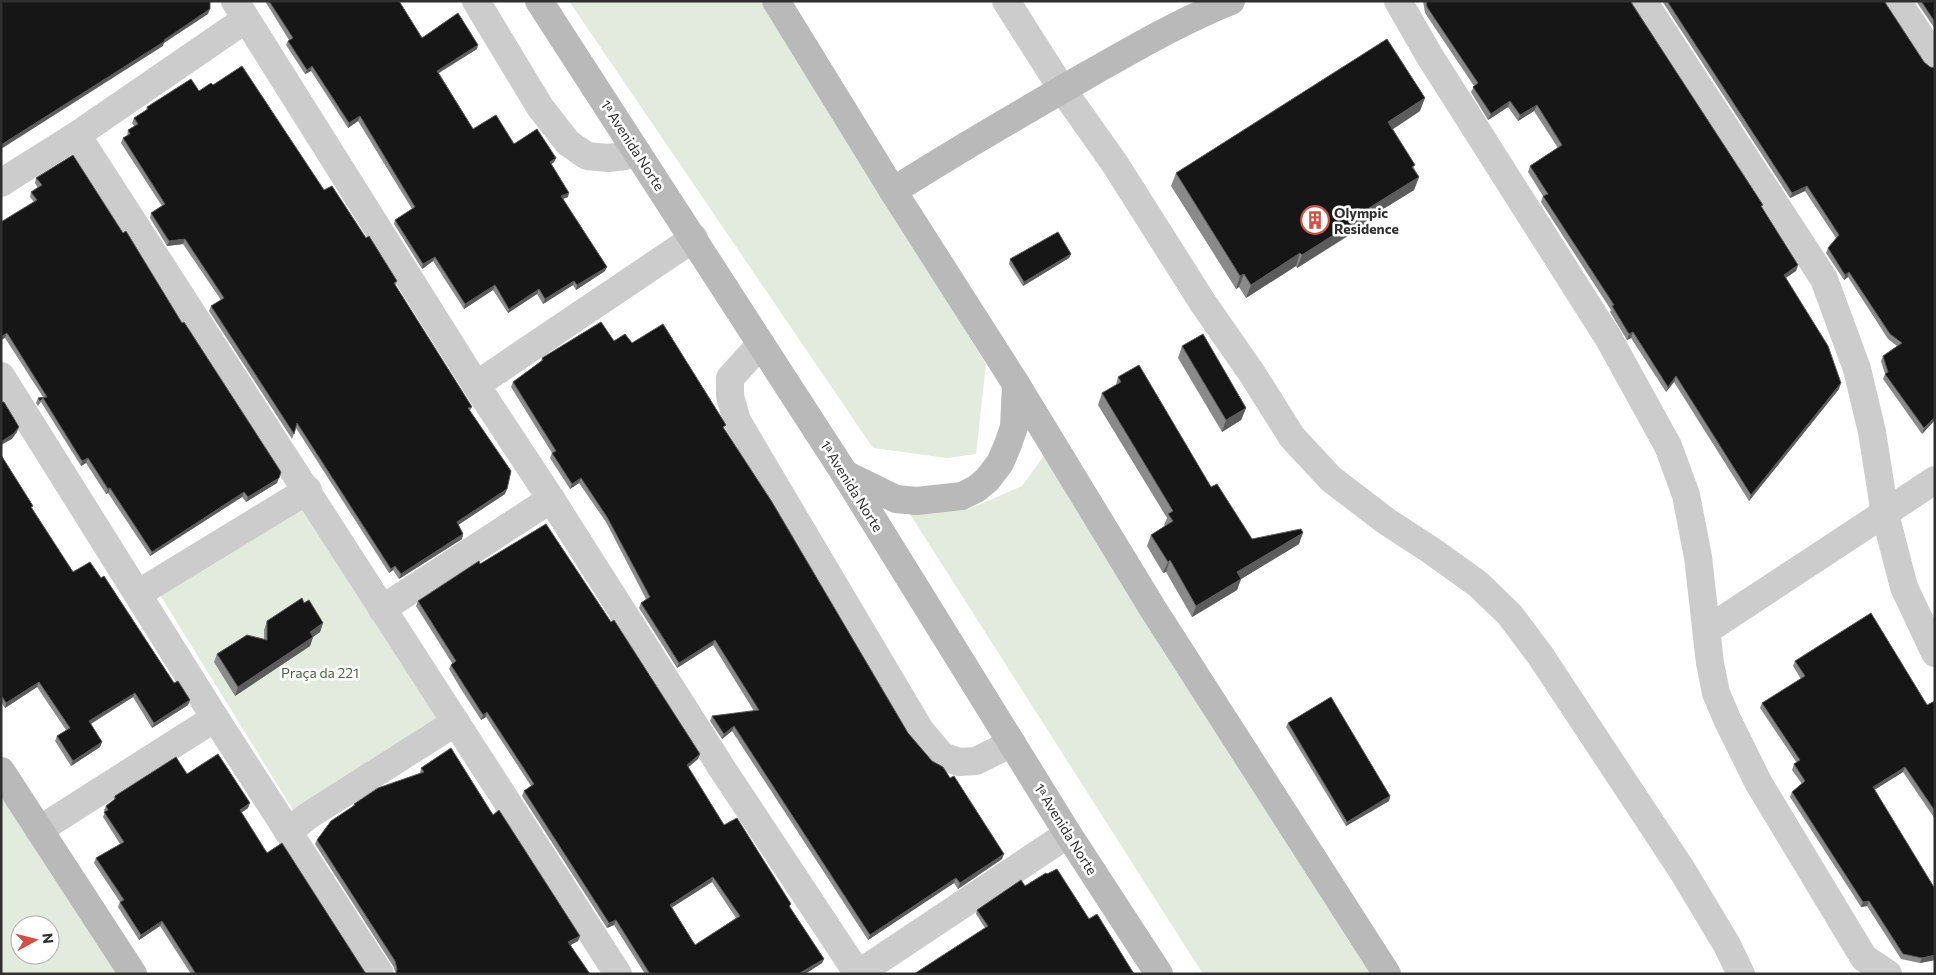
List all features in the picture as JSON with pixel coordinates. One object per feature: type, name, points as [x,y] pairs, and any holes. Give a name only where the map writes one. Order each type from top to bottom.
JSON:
[{"type":"main road","name":"1ᵃ Avenida Norte","points":[[539,1],[845,474],[1068,834],[1159,974]]},
{"type":"main road","points":[[776,1],[1016,384],[1153,609],[1387,974]]},
{"type":"main road","points":[[893,190],[976,139],[1140,45],[1231,1]]},
{"type":"main road","points":[[845,474],[872,489],[896,498],[917,501],[962,496],[976,489],[1000,463],[1007,447],[1014,427],[1016,384]]},
{"type":"main road","points":[[1,771],[132,974]]},
{"type":"street","points":[[476,1],[540,107],[568,143],[587,156],[608,158],[625,156],[634,148]]},
{"type":"street","points":[[1006,1],[1062,90],[1115,164],[1203,303],[1253,375],[1292,437],[1331,479],[1386,521],[1478,584],[1510,615],[1540,655],[1682,870],[1727,945],[1741,974]]},
{"type":"street","points":[[1398,1],[1429,56],[1609,339],[1668,446],[1686,495],[1698,558],[1710,663],[1716,693],[1726,720],[1758,782],[1864,958],[1888,974]]},
{"type":"street","points":[[1643,1],[1824,279],[1857,369],[1872,432],[1885,514],[1904,587],[1935,653]]},
{"type":"street","points":[[1897,1],[1935,58]]},
{"type":"street","points":[[1,183],[77,135],[241,10],[476,385],[551,499],[723,770],[858,974],[1068,834]]},
{"type":"street","points":[[77,135],[308,490],[382,609],[618,974]]},
{"type":"street","points":[[476,385],[694,238]]},
{"type":"street","points":[[761,344],[730,378],[730,396],[738,421],[920,730],[942,756],[959,762],[976,762],[1012,742]]},
{"type":"street","points":[[1,376],[215,718],[380,974]]},
{"type":"street","points":[[1707,630],[1935,480]]},
{"type":"street","points":[[139,594],[308,490]]},
{"type":"street","points":[[382,609],[551,499]]},
{"type":"street","points":[[39,830],[215,718]]},
{"type":"street","points":[[288,832],[308,816],[456,722]]},
{"type":"green space","points":[[569,1],[763,1],[986,364],[976,454],[947,458],[873,448]]},
{"type":"green space","points":[[1045,454],[1372,974],[1203,974],[908,511],[969,509],[1022,486]]},
{"type":"green space","name":"Praça da 221","points":[[313,481],[455,708],[293,810],[152,582]]},
{"type":"green space","points":[[1,787],[122,974],[1,974]]},
{"type":"building","points":[[1,1],[210,1],[210,9],[165,41],[1,145]]},
{"type":"building","points":[[269,1],[399,1],[422,38],[458,13],[478,45],[437,71],[473,129],[496,115],[514,144],[537,129],[556,158],[550,162],[569,193],[561,196],[607,267],[577,285],[574,281],[545,299],[539,289],[509,309],[495,285],[465,304],[435,257],[423,264],[395,220],[415,207],[360,116],[349,123],[312,66],[307,70],[288,41],[293,38]]},
{"type":"building","points":[[1426,1],[1631,1],[1763,205],[1761,206],[1798,265],[1784,275],[1828,346],[1841,383],[1751,495],[1676,376],[1668,387],[1633,332],[1629,334],[1612,306],[1614,305],[1543,196],[1548,194],[1530,166],[1562,145],[1537,105],[1520,115],[1510,101],[1491,114],[1473,87],[1478,83],[1427,7]]},
{"type":"building","points":[[1667,1],[1885,1],[1924,62],[1930,67],[1935,68],[1935,417],[1924,428],[1885,374],[1888,372],[1883,356],[1902,343],[1890,334],[1849,272],[1845,275],[1828,248],[1839,235],[1807,186],[1792,193]]},
{"type":"building","points":[[1921,1],[1935,1],[1935,22]]},
{"type":"building","points":[[1387,39],[1425,98],[1388,122],[1415,165],[1412,167],[1419,177],[1369,208],[1370,211],[1346,227],[1302,255],[1300,253],[1251,285],[1244,274],[1240,276],[1176,173]]},
{"type":"building","points":[[242,66],[324,190],[332,186],[366,238],[369,236],[397,281],[394,283],[472,407],[468,408],[511,471],[507,489],[457,522],[463,534],[401,574],[395,566],[391,569],[297,423],[294,434],[211,306],[224,298],[185,239],[169,241],[151,213],[165,204],[123,138],[130,134],[128,130],[138,124],[134,118],[148,109],[147,107],[191,79],[199,91],[211,83],[213,85]]},
{"type":"building","points":[[73,155],[123,233],[126,231],[182,323],[184,322],[281,472],[279,478],[248,497],[244,492],[152,552],[88,458],[82,461],[43,398],[40,401],[38,398],[47,397],[7,333],[1,337],[1,222],[37,200],[31,192],[42,185],[36,178]]},
{"type":"building","points":[[1058,232],[1071,254],[1024,282],[1010,259]]},
{"type":"building","points":[[601,322],[614,341],[625,334],[632,343],[663,324],[726,425],[723,427],[772,502],[908,733],[932,761],[943,767],[950,778],[954,776],[1004,854],[960,883],[956,878],[870,935],[734,726],[724,734],[712,716],[759,710],[715,640],[679,663],[641,603],[650,597],[607,517],[581,478],[572,484],[552,453],[556,451],[513,382],[543,360],[542,358]]},
{"type":"building","points":[[1203,334],[1246,408],[1226,420],[1182,346]]},
{"type":"building","points":[[1139,365],[1211,487],[1217,484],[1252,539],[1301,529],[1303,533],[1237,572],[1241,579],[1196,606],[1170,560],[1168,562],[1151,535],[1173,521],[1168,514],[1173,511],[1102,393],[1121,382],[1118,377]]},
{"type":"building","points":[[1,402],[4,402],[19,427],[13,434],[1,442]]},
{"type":"building","points":[[1,455],[33,506],[31,507],[73,572],[90,562],[101,578],[104,576],[174,683],[178,681],[190,700],[154,723],[135,693],[89,721],[102,742],[73,761],[57,736],[70,728],[39,682],[6,703],[1,695]]},
{"type":"building","points":[[546,524],[611,622],[614,620],[700,754],[687,765],[724,825],[737,818],[791,904],[789,906],[824,959],[801,974],[650,974],[616,920],[609,923],[524,791],[534,784],[487,712],[483,715],[451,665],[456,661],[418,601],[479,561],[480,564]],"holes":[[[713,877],[740,916],[695,945],[670,905]]]},
{"type":"building","points":[[302,598],[304,603],[309,600],[323,623],[310,632],[313,637],[238,687],[217,654],[247,635],[267,640],[267,621]]},
{"type":"building","points":[[1871,613],[1927,705],[1935,701],[1935,811],[1905,767],[1873,787],[1935,889],[1935,955],[1922,958],[1903,954],[1869,901],[1863,902],[1792,792],[1805,781],[1794,764],[1800,760],[1762,703],[1805,676],[1795,661]]},
{"type":"building","points":[[1331,697],[1390,796],[1347,822],[1288,723]]},
{"type":"building","points":[[451,748],[493,815],[499,810],[580,936],[568,942],[590,974],[396,974],[395,961],[317,840],[331,821],[354,804],[378,788],[424,772],[421,768]]},
{"type":"building","points":[[218,754],[250,803],[240,810],[267,853],[282,843],[366,974],[196,974],[162,921],[141,935],[120,902],[124,900],[96,858],[124,842],[104,812],[108,810],[106,806],[115,799],[115,796],[176,757],[187,774]]},
{"type":"building","points":[[1057,869],[1089,919],[1097,914],[1134,974],[914,974],[988,926],[977,910],[1021,880],[1025,886],[1046,873]]},
{"type":"place","name":"Olympic Residence","points":[[1315,220]]}]
